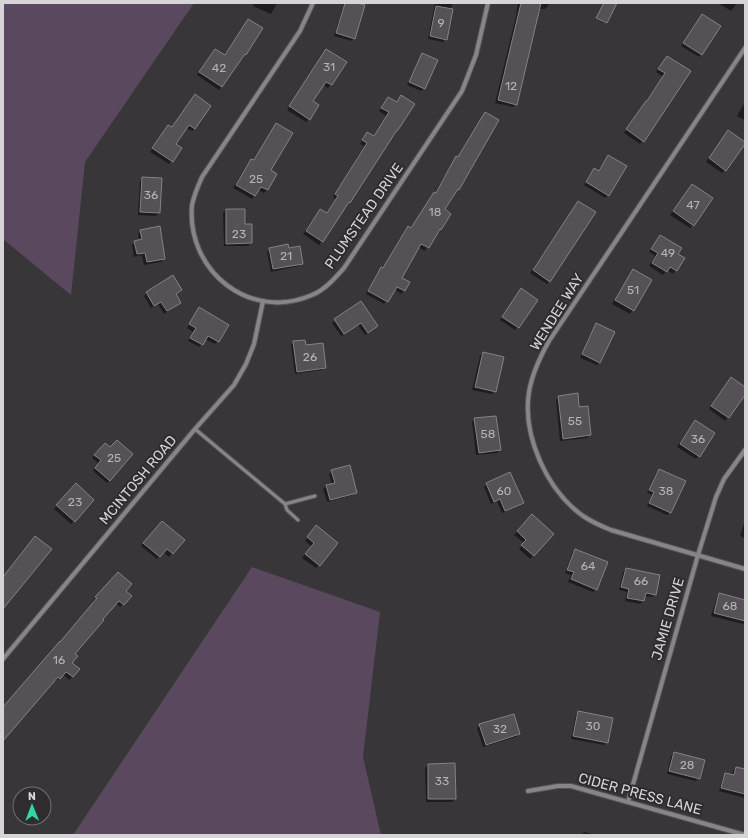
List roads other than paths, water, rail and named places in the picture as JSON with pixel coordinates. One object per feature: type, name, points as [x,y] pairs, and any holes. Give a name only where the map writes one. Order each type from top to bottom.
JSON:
[{"type":"street","name":"PLUMSTEAD DRIVE","points":[[313,3],[300,31],[202,177],[192,204],[192,218],[196,244],[207,266],[224,284],[235,291],[248,297],[263,301],[289,301],[312,295],[324,288],[344,268],[462,90],[476,55],[488,3]]},
{"type":"street","name":"WENDEE WAY","points":[[745,48],[549,341],[541,355],[529,393],[528,420],[534,448],[540,460],[554,484],[572,507],[583,516],[603,527],[745,569]]},
{"type":"street","name":"MCINTOSH ROAD","points":[[3,659],[195,429],[234,385],[246,364],[254,344],[263,301]]},
{"type":"street","name":"JAMIE DRIVE","points":[[628,802],[698,555],[720,487],[745,450]]},
{"type":"street","name":"CIDER PRESS LANE","points":[[528,791],[558,786],[571,786],[745,835]]},
{"type":"lane","points":[[195,429],[285,504],[287,510],[298,520]]},
{"type":"lane","points":[[285,504],[315,496]]}]
